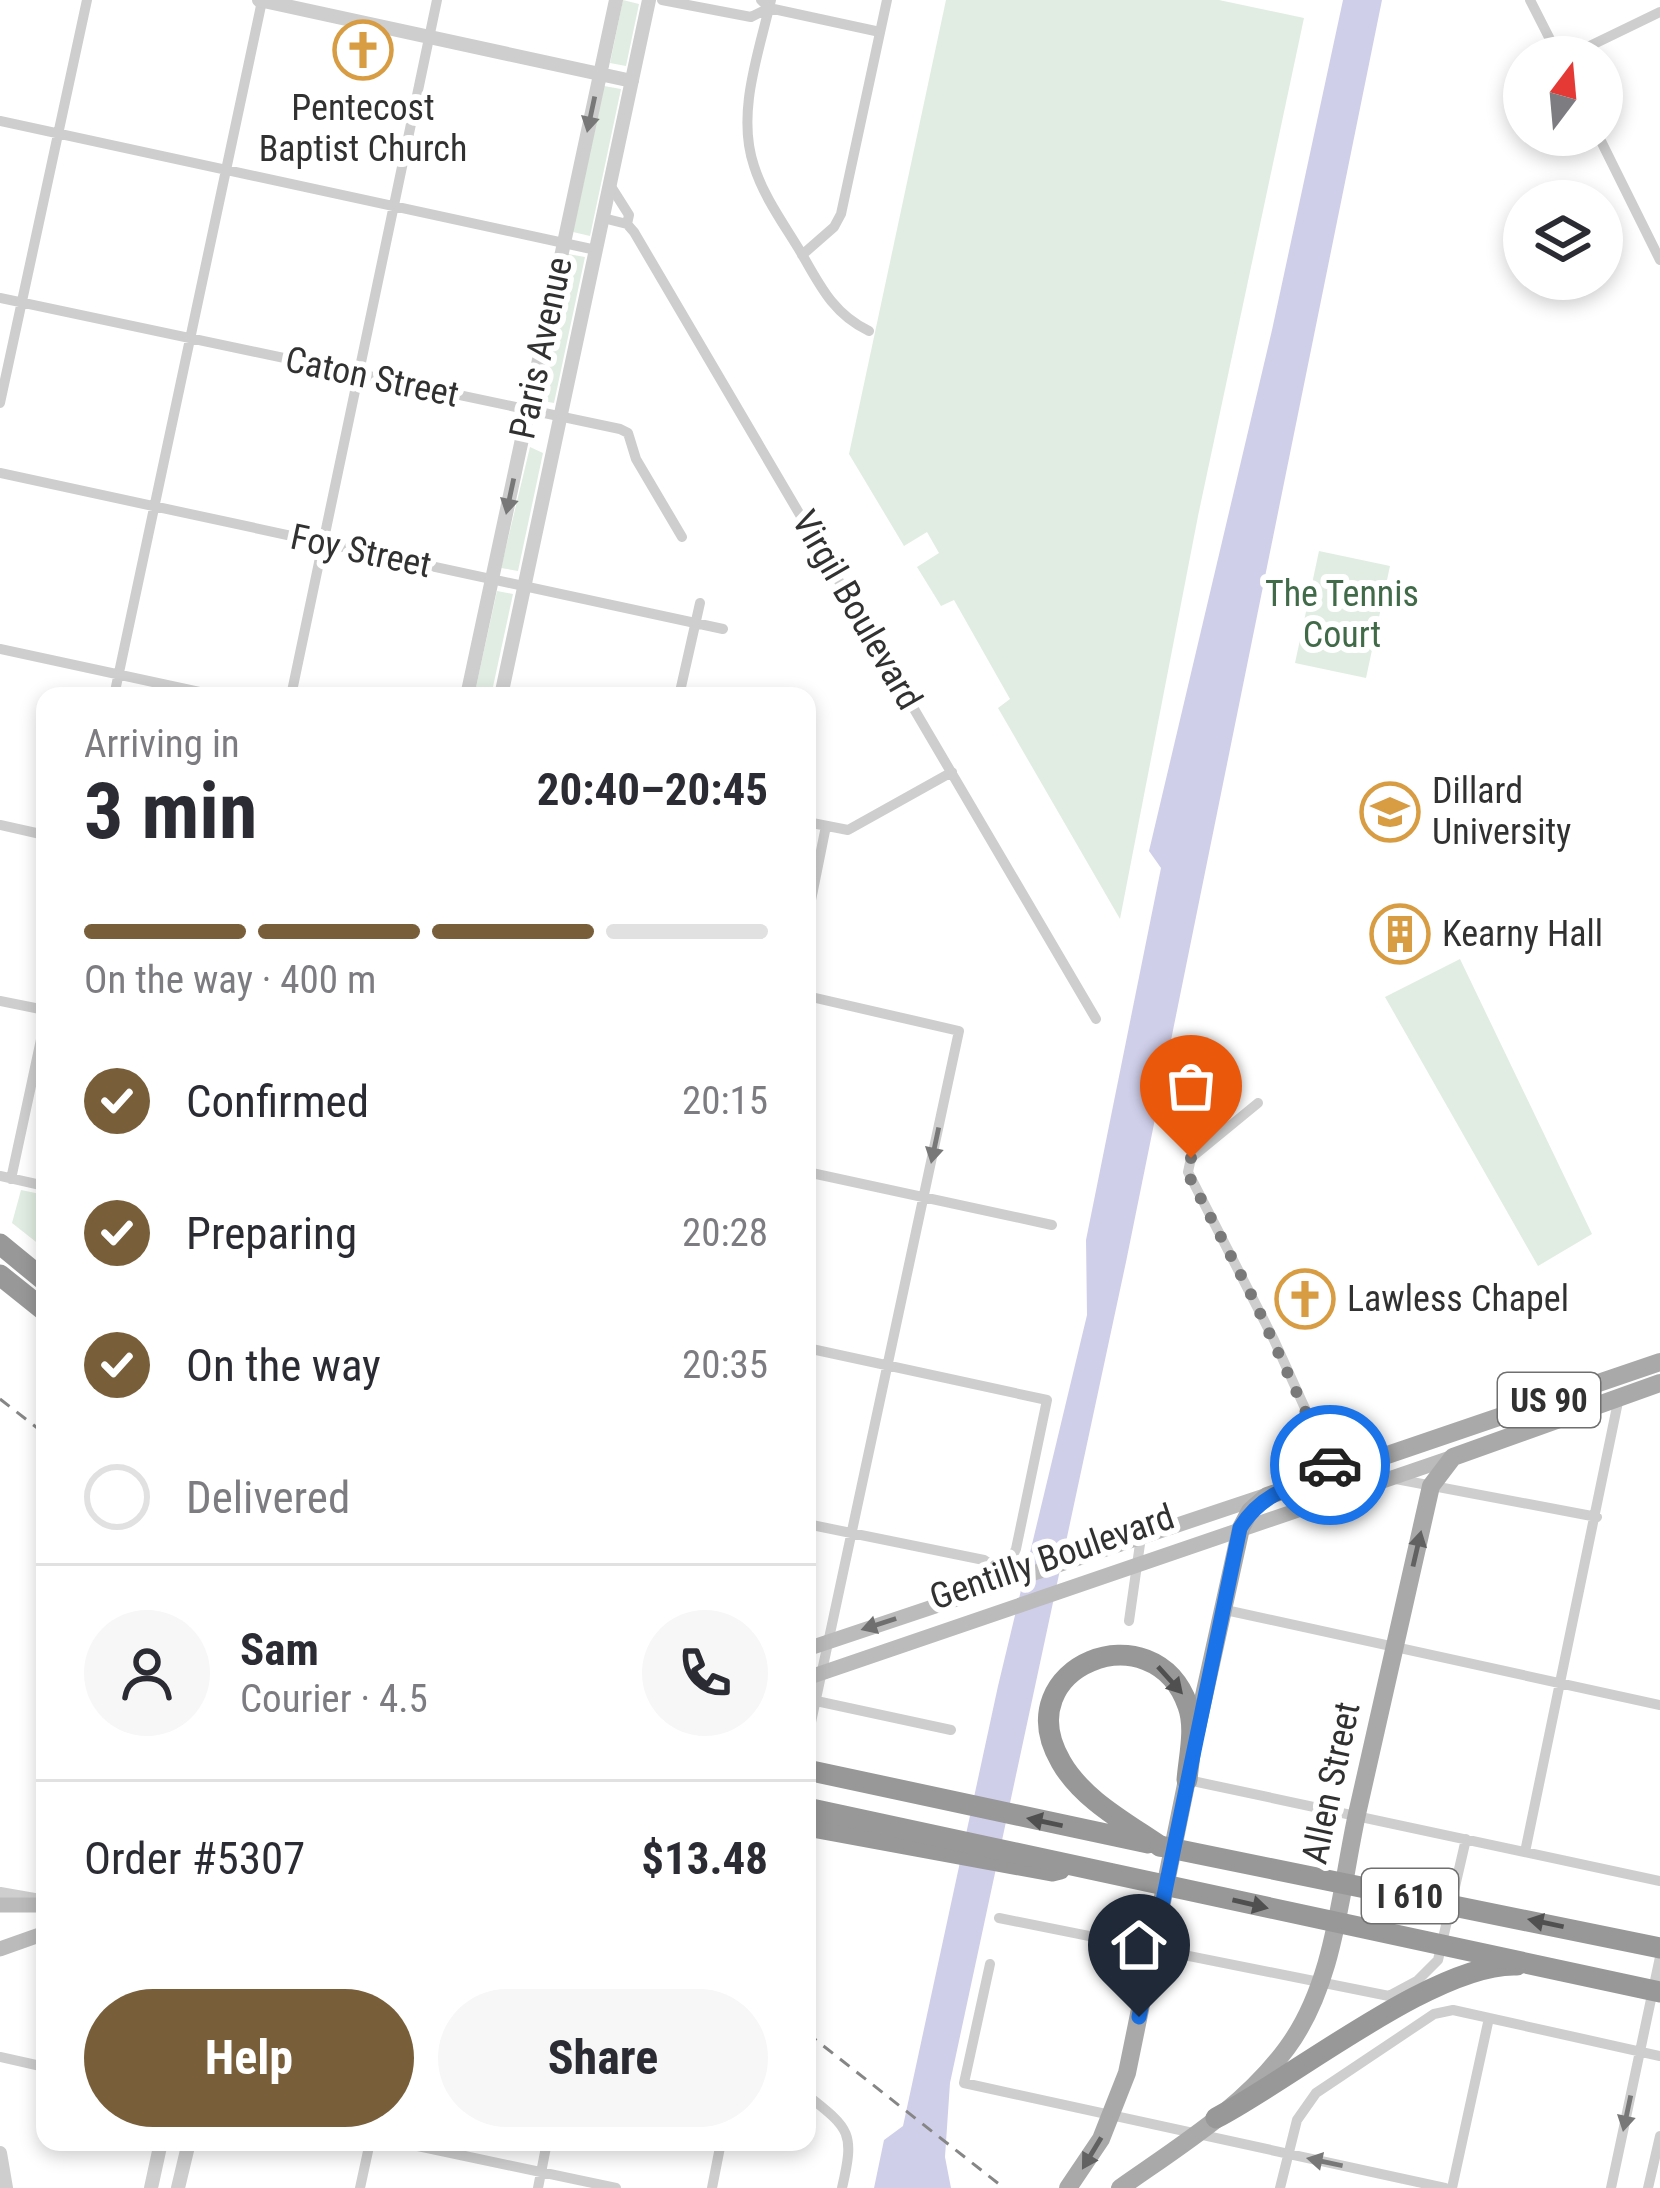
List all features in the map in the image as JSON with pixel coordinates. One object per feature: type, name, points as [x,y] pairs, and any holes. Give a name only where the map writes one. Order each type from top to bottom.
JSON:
[{"type":"highway","points":[[0,1244],[36,1273]]},
{"type":"highway","points":[[0,1275],[36,1304]]},
{"type":"highway","points":[[1160,1846],[1092,1798],[1061,1764],[1048,1714],[1056,1689],[1091,1659],[1124,1655],[1145,1659],[1172,1677],[1190,1708],[1187,1780]]},
{"type":"highway","name":"I 610","points":[[816,1772],[1660,1953]]},
{"type":"highway","name":"I 610","points":[[816,1810],[1660,1992]]},
{"type":"highway","points":[[816,1828],[1052,1871],[1072,1866]]},
{"type":"highway","points":[[1224,2111],[1466,1972],[1500,1964],[1531,1965]]},
{"type":"main road","name":"Gentilly Boulevard","points":[[816,1645],[1660,1362]]},
{"type":"main road","name":"Gentilly Boulevard","points":[[816,1675],[1660,1383]]},
{"type":"main road","name":"Allen Street","points":[[1120,2188],[1224,2111],[1286,2050],[1320,1984],[1431,1486],[1453,1457]]},
{"type":"main road","name":"US 90","points":[[1068,2188],[1091,2157],[1127,2073],[1240,1528],[1267,1496]]},
{"type":"main road","points":[[0,1905],[36,1904]]},
{"type":"main road","points":[[0,1949],[36,1936]]},
{"type":"street","points":[[0,404],[87,0]]},
{"type":"street","points":[[116,687],[261,0],[632,81]]},
{"type":"street","points":[[293,687],[437,0]]},
{"type":"street","name":"Paris Avenue","points":[[469,687],[616,0]]},
{"type":"street","name":"Paris Avenue","points":[[503,687],[649,0]]},
{"type":"street","points":[[662,0],[751,17],[767,3]]},
{"type":"street","points":[[802,254],[842,214],[887,0]]},
{"type":"street","points":[[1530,0],[1551,36]]},
{"type":"street","points":[[767,3],[880,32]]},
{"type":"street","points":[[767,3],[750,95],[748,138],[753,164],[833,307],[869,332]]},
{"type":"street","points":[[1608,36],[1660,12]]},
{"type":"street","points":[[0,121],[596,250]]},
{"type":"street","points":[[1609,156],[1659,255]]},
{"type":"street","name":"Virgil Boulevard","points":[[610,185],[629,214],[627,224],[1096,1019]]},
{"type":"street","points":[[604,218],[627,224]]},
{"type":"street","name":"Caton Street","points":[[0,298],[628,433],[636,459],[682,537]]},
{"type":"street","points":[[522,436],[555,443]]},
{"type":"street","name":"Foy Street","points":[[0,473],[723,629]]},
{"type":"street","points":[[681,687],[700,604]]},
{"type":"street","points":[[0,649],[177,687]]},
{"type":"street","points":[[816,824],[848,830],[952,772]]},
{"type":"street","points":[[0,826],[36,833]]},
{"type":"street","points":[[816,875],[826,826]]},
{"type":"street","points":[[816,998],[959,1030],[830,1640],[816,1673]]},
{"type":"street","points":[[0,1001],[36,1008]]},
{"type":"street","points":[[36,1057],[5,1178],[36,1184]]},
{"type":"street","points":[[1258,1103],[1191,1158],[1188,1172],[1274,1340],[1333,1471]]},
{"type":"street","points":[[816,1174],[1052,1225]]},
{"type":"street","points":[[816,1350],[1047,1400],[1016,1549],[1009,1563],[995,1568]]},
{"type":"street","points":[[1526,1852],[1624,1374]]},
{"type":"street","points":[[1393,1478],[1597,1517]]},
{"type":"street","points":[[816,1526],[984,1560],[1005,1584]]},
{"type":"street","points":[[1130,1622],[1141,1537]]},
{"type":"street","points":[[1221,1609],[1660,1705]]},
{"type":"street","points":[[816,1701],[951,1730]]},
{"type":"street","points":[[1187,1780],[1660,1881]]},
{"type":"street","points":[[999,1918],[1389,1996],[1432,1970],[1438,1960],[1466,1839]]},
{"type":"street","points":[[0,1894],[36,1902]]},
{"type":"street","points":[[1610,2188],[1660,1953]]},
{"type":"street","points":[[990,1964],[964,2083],[1448,2188],[1489,2018]]},
{"type":"street","points":[[1280,2188],[1297,2120],[1316,2093],[1434,2014],[1453,2011],[1660,2056]]},
{"type":"street","points":[[0,2057],[36,2064]]},
{"type":"street","points":[[816,2103],[845,2128],[849,2147],[842,2188]]},
{"type":"street","points":[[1648,2188],[1660,2136]]},
{"type":"street","points":[[152,2188],[159,2151]]},
{"type":"street","points":[[178,2188],[187,2151]]},
{"type":"street","points":[[361,2188],[368,2151]]},
{"type":"street","points":[[442,2151],[616,2188]]},
{"type":"street","points":[[538,2188],[545,2151]]},
{"type":"street","points":[[712,2188],[720,2151]]},
{"type":"street","points":[[0,2152],[6,2188]]},
{"type":"green space","points":[[623,0],[639,4],[626,66],[610,63]]},
{"type":"green space","points":[[946,0],[1219,0],[1304,18],[1198,516],[1120,919],[998,708],[1010,699],[954,600],[941,606],[917,567],[939,553],[927,532],[904,546],[849,454]]},
{"type":"green space","points":[[604,86],[621,89],[590,236],[573,232]]},
{"type":"green space","points":[[568,254],[585,257],[554,403],[537,400]]},
{"type":"green space","points":[[530,447],[543,453],[518,571],[501,568]]},
{"type":"green space","name":"The Tennis Court","points":[[1319,551],[1390,566],[1366,678],[1295,663]]},
{"type":"green space","points":[[497,591],[513,594],[493,687],[476,687]]},
{"type":"green space","points":[[1460,959],[1592,1234],[1538,1266],[1385,997]]},
{"type":"green space","points":[[21,1190],[36,1193],[36,1242],[12,1223]]},
{"type":"water","points":[[1343,0],[1382,0],[1126,1262],[950,2083],[945,2157],[951,2188],[874,2188],[884,2140],[903,2126],[998,1686],[1087,1315],[1086,1240],[1161,868],[1149,851],[1272,330]]},
{"type":"railway","points":[[0,1399],[36,1427]]},
{"type":"railway","points":[[816,2040],[1004,2188]]},
{"type":"way so far","points":[[1191,1158],[1190,1178],[1274,1340],[1330,1465]]},
{"type":"place","name":"Pentecost Baptist Church","points":[[363,50]]},
{"type":"place","name":"Dillard University","points":[[1390,812]]},
{"type":"place","name":"Kearny Hall","points":[[1400,934]]},
{"type":"place","name":"Lawless Chapel","points":[[1305,1299]]},
{"type":"route","points":[[1139,2017],[1240,1528],[1267,1496],[1333,1471],[1330,1465]]}]
